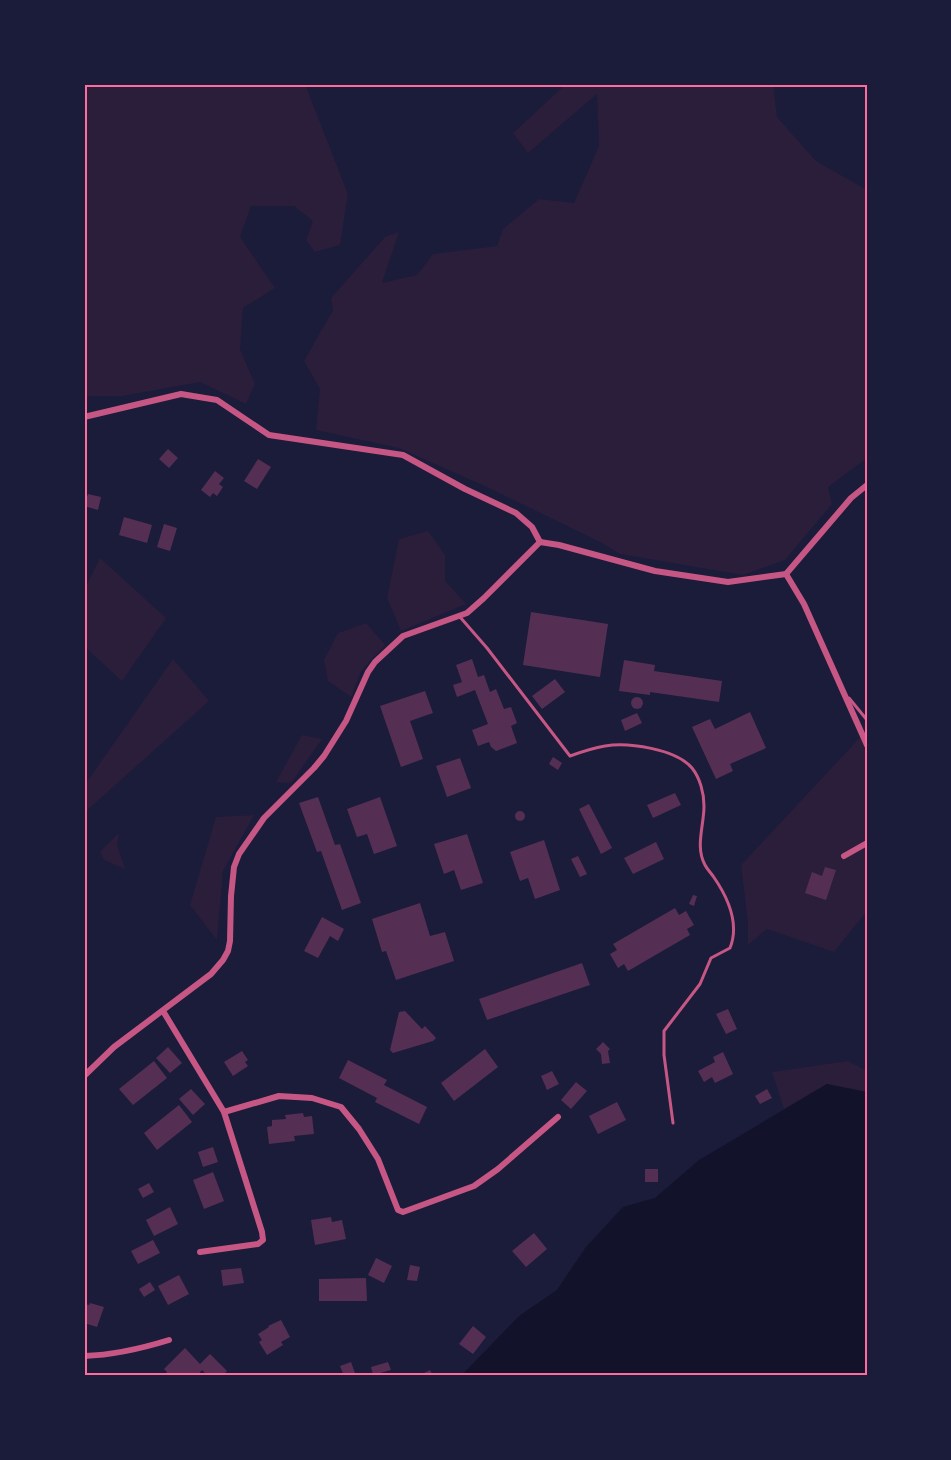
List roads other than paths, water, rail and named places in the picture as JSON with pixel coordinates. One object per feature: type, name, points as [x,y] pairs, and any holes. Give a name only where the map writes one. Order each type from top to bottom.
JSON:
[{"type":"street","points":[[84,417],[181,394],[217,400],[269,435],[402,455],[516,513],[532,527],[540,542]]},
{"type":"street","points":[[540,542],[655,571],[728,582],[786,574],[851,498],[867,485]]},
{"type":"street","points":[[84,1076],[114,1047],[211,974],[223,960],[230,940],[234,867],[239,854],[264,818],[324,756],[346,721],[368,672],[403,636],[467,613],[540,542]]},
{"type":"street","points":[[786,574],[804,604],[867,745]]},
{"type":"street","points":[[844,856],[867,843]]},
{"type":"street","points":[[163,1011],[224,1112],[263,1240],[250,1246],[200,1252]]},
{"type":"street","points":[[224,1112],[279,1096],[312,1098],[341,1107],[359,1129],[378,1160],[398,1210],[403,1212],[474,1186],[498,1169],[558,1117]]},
{"type":"street","points":[[84,1356],[138,1350],[169,1340]]},
{"type":"lane","points":[[459,616],[487,648],[570,756],[606,746],[640,746],[675,756],[691,767],[702,788],[704,807],[700,848],[704,865],[727,898],[734,939],[730,948],[711,958],[700,984],[664,1031],[664,1056],[674,1123]]},
{"type":"lane","points":[[841,690],[867,720]]}]
